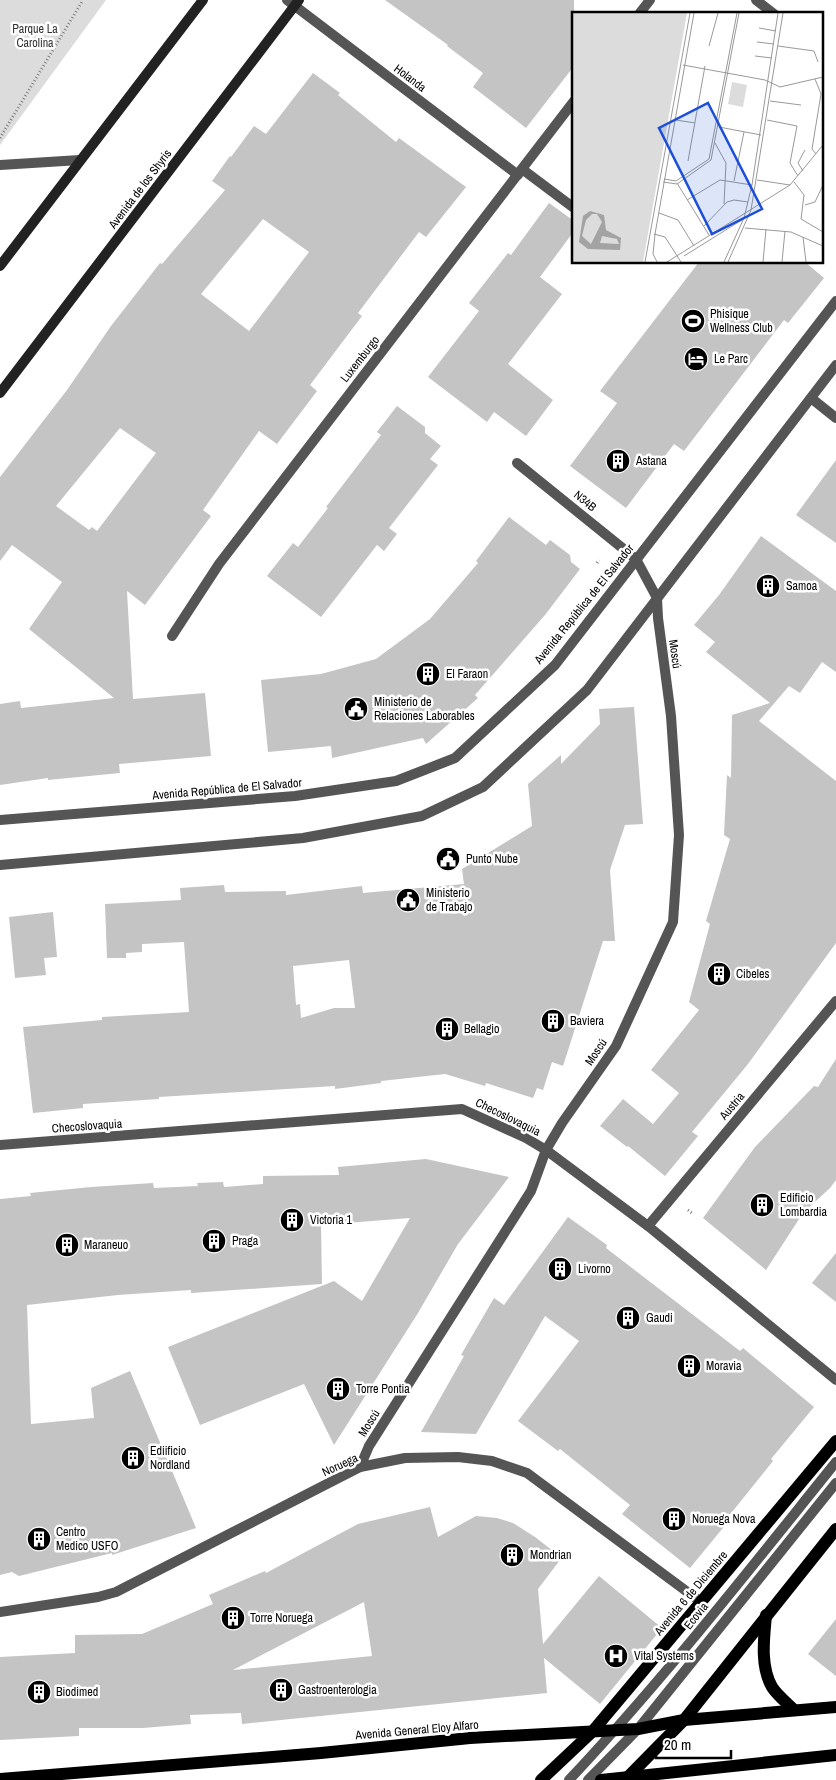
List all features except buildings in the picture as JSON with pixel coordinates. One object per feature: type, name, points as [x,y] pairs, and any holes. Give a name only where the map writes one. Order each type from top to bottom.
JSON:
[{"type":"main road","points":[[0,266],[203,0]]},
{"type":"main road","name":"Avenida de los Shyris","points":[[0,393],[293,2]]},
{"type":"main road","name":"Avenida 6 de Diciembre","points":[[541,1780],[592,1732],[836,1441]]},
{"type":"main road","points":[[627,1778],[684,1720],[836,1528]]},
{"type":"main road","points":[[766,1615],[764,1662],[769,1680],[773,1688],[794,1710]]},
{"type":"main road","name":"Avenida General Eloy Alfaro","points":[[0,1779],[470,1738],[638,1729],[684,1720],[836,1706]]},
{"type":"main road","points":[[601,1780],[836,1755]]},
{"type":"street","points":[[641,12],[650,0]]},
{"type":"street","points":[[756,0],[771,12]]},
{"type":"street","name":"Holanda","points":[[293,2],[520,172],[572,207]]},
{"type":"street","name":"Luxemburgo","points":[[172,636],[219,564],[572,104]]},
{"type":"street","points":[[0,165],[80,160]]},
{"type":"street","name":"Avenida República de El Salvador","points":[[0,820],[295,796],[396,781],[455,758],[555,664],[836,301]]},
{"type":"street","points":[[0,865],[303,838],[422,816],[483,787],[587,690],[836,365]]},
{"type":"street","points":[[811,398],[836,418]]},
{"type":"street","name":"N34B","points":[[517,463],[636,559]]},
{"type":"street","points":[[636,559],[657,598]]},
{"type":"street","name":"Moscú","points":[[360,1468],[369,1446],[531,1191],[546,1150],[562,1123],[616,1046],[673,922],[679,835],[671,716],[657,598]]},
{"type":"street","name":"Austria","points":[[648,1226],[836,1001]]},
{"type":"street","name":"Checoslovaquia","points":[[0,1145],[462,1109],[526,1138],[546,1150],[648,1226],[836,1380]]},
{"type":"street","name":"Noruega","points":[[0,1612],[98,1597],[116,1592],[360,1468],[405,1458],[458,1457],[492,1461],[527,1473],[701,1602]]},
{"type":"street","name":"Ecovia","points":[[570,1780],[663,1676],[836,1462]]},
{"type":"street","name":"Ecovia","points":[[588,1780],[638,1729],[836,1483]]},
{"type":"path","points":[[0,138],[83,0]]},
{"type":"path","points":[[688,1210],[692,1213]]},
{"type":"green space","name":"Parque La Carolina","points":[[0,0],[106,0],[0,145]]},
{"type":"place","name":"Phisique Wellness Club","points":[[693,321]]},
{"type":"place","name":"Le Parc","points":[[696,359]]},
{"type":"place","name":"Astana","points":[[618,461]]},
{"type":"place","name":"Samoa","points":[[768,586]]},
{"type":"place","name":"El Faraon","points":[[428,674]]},
{"type":"place","name":"Ministerio de Relaciones Laborables","points":[[356,709]]},
{"type":"place","name":"Punto Nube","points":[[448,859]]},
{"type":"place","name":"Ministerio de Trabajo","points":[[408,900]]},
{"type":"place","name":"Cibeles","points":[[719,974]]},
{"type":"place","name":"Baviera","points":[[553,1021]]},
{"type":"place","name":"Bellagio","points":[[447,1029]]},
{"type":"place","name":"Edificio Lombardia","points":[[762,1205]]},
{"type":"place","name":"Victoria 1","points":[[292,1220]]},
{"type":"place","name":"Praga","points":[[214,1241]]},
{"type":"place","name":"Maraneuo","points":[[67,1245]]},
{"type":"place","name":"Livorno","points":[[560,1269]]},
{"type":"place","name":"Gaudi","points":[[628,1318]]},
{"type":"place","name":"Moravia","points":[[689,1366]]},
{"type":"place","name":"Torre Pontia","points":[[338,1389]]},
{"type":"place","name":"Ediificio Nordland","points":[[133,1458]]},
{"type":"place","name":"Noruega Nova","points":[[674,1519]]},
{"type":"place","name":"Centro Medico USFO","points":[[39,1539]]},
{"type":"place","name":"Mondrian","points":[[512,1555]]},
{"type":"place","name":"Torre Noruega","points":[[233,1618]]},
{"type":"place","name":"Vital Systems","points":[[616,1656]]},
{"type":"place","name":"Gastroenterologia","points":[[281,1690]]},
{"type":"place","name":"Biodimed","points":[[39,1692]]}]
